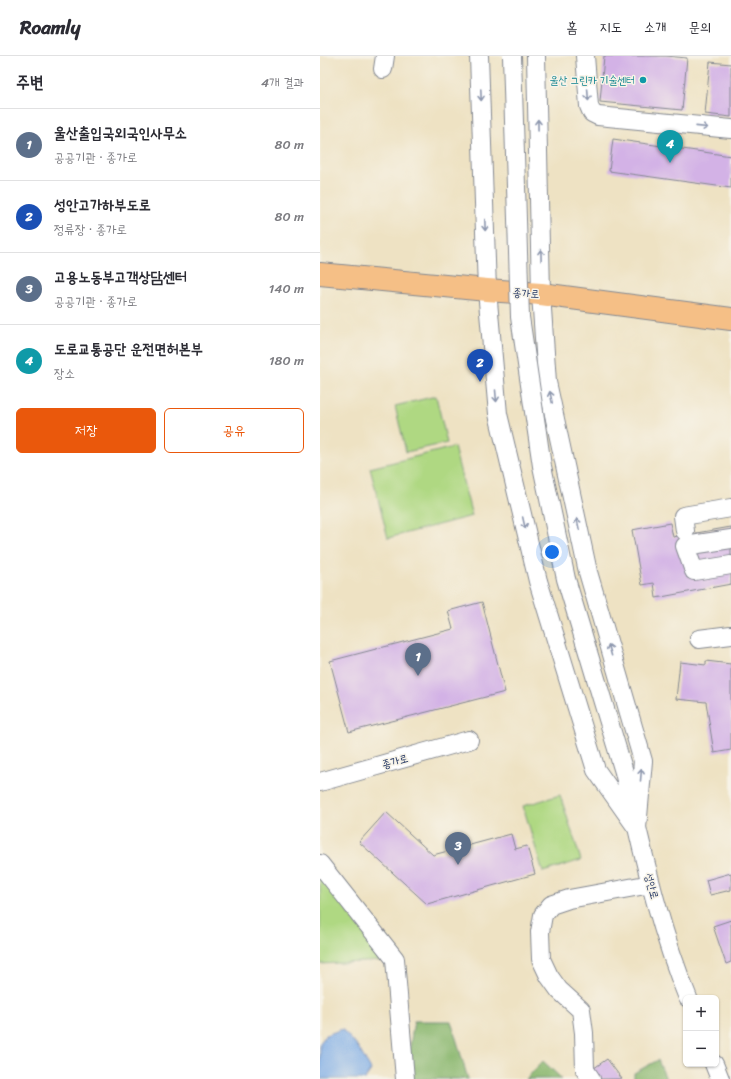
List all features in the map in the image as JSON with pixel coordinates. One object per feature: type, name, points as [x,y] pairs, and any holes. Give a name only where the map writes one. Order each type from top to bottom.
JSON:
[{"type":"main road","name":"종가로","points":[[320,274],[542,294],[731,319]]},
{"type":"street","points":[[480,56],[487,290],[498,414],[538,581],[596,770],[637,828]]},
{"type":"street","name":"성안로","points":[[512,56],[520,317],[542,466],[566,579],[624,772],[651,884],[677,971],[687,995]]},
{"type":"street","points":[[536,56],[542,294],[547,382],[586,564],[643,761],[637,828]]},
{"type":"street","points":[[585,56],[589,106],[592,113],[598,116],[731,129]]},
{"type":"street","points":[[685,531],[683,516],[731,508]]},
{"type":"street","points":[[731,539],[685,546],[694,571],[731,565]]},
{"type":"street","points":[[699,639],[731,635]]},
{"type":"street","name":"종가로","points":[[320,782],[469,740]]},
{"type":"street","points":[[320,864],[394,959],[405,1079]]},
{"type":"street","points":[[591,1079],[585,1070],[584,1033],[581,1010],[559,990],[549,976],[541,958],[540,932],[543,915],[551,905],[569,899],[651,884]]},
{"type":"street","points":[[715,1067],[720,1079]]},
{"type":"green space","points":[[436,396],[447,443],[406,452],[395,406]]},
{"type":"green space","points":[[454,447],[472,516],[388,538],[370,468]]},
{"type":"green space","points":[[560,795],[581,860],[543,872],[523,806]]},
{"type":"green space","points":[[320,874],[384,961],[320,964]]},
{"type":"green space","points":[[414,1021],[451,1021],[468,1079],[407,1079],[405,1077]]},
{"type":"green space","points":[[658,1060],[666,1079],[634,1079],[634,1073]]},
{"type":"green space","points":[[543,1061],[562,1079],[526,1079]]},
{"type":"water","points":[[342,1029],[358,1047],[371,1070],[365,1079],[320,1079],[320,1043],[326,1035]]},
{"type":"building","name":"울산 그린카 기술센터","points":[[604,56],[666,56],[687,58],[682,110],[600,102]]},
{"type":"building","points":[[710,62],[731,64],[731,117],[705,114]]},
{"type":"building","points":[[613,139],[731,156],[731,188],[609,171]]},
{"type":"building","points":[[670,523],[673,537],[731,527],[731,584],[656,598],[654,583],[642,585],[632,530]]},
{"type":"building","points":[[482,602],[505,692],[349,732],[330,661],[453,629],[448,611]]},
{"type":"building","points":[[706,661],[731,664],[731,750],[714,753],[706,702],[676,699],[680,662],[706,665]]},
{"type":"building","points":[[386,812],[433,855],[511,834],[515,849],[527,846],[535,874],[427,904],[359,842]]},
{"type":"building","points":[[731,873],[731,890],[710,895],[706,880]]},
{"type":"building","points":[[731,920],[731,962],[726,964],[713,926]]},
{"type":"building","points":[[607,1059],[622,1079],[596,1079],[590,1071]]},
{"type":"place","name":"울산 그린카 기술센터","points":[[643,80]]},
{"type":"place","name":"도로교통공단 운전면허본부","points":[[670,163]]},
{"type":"place","name":"성안고가하부도로","points":[[480,382]]},
{"type":"place","name":"울산출입국외국인사무소","points":[[418,676]]},
{"type":"place","name":"고용노동부고객상담센터","points":[[458,865]]}]
